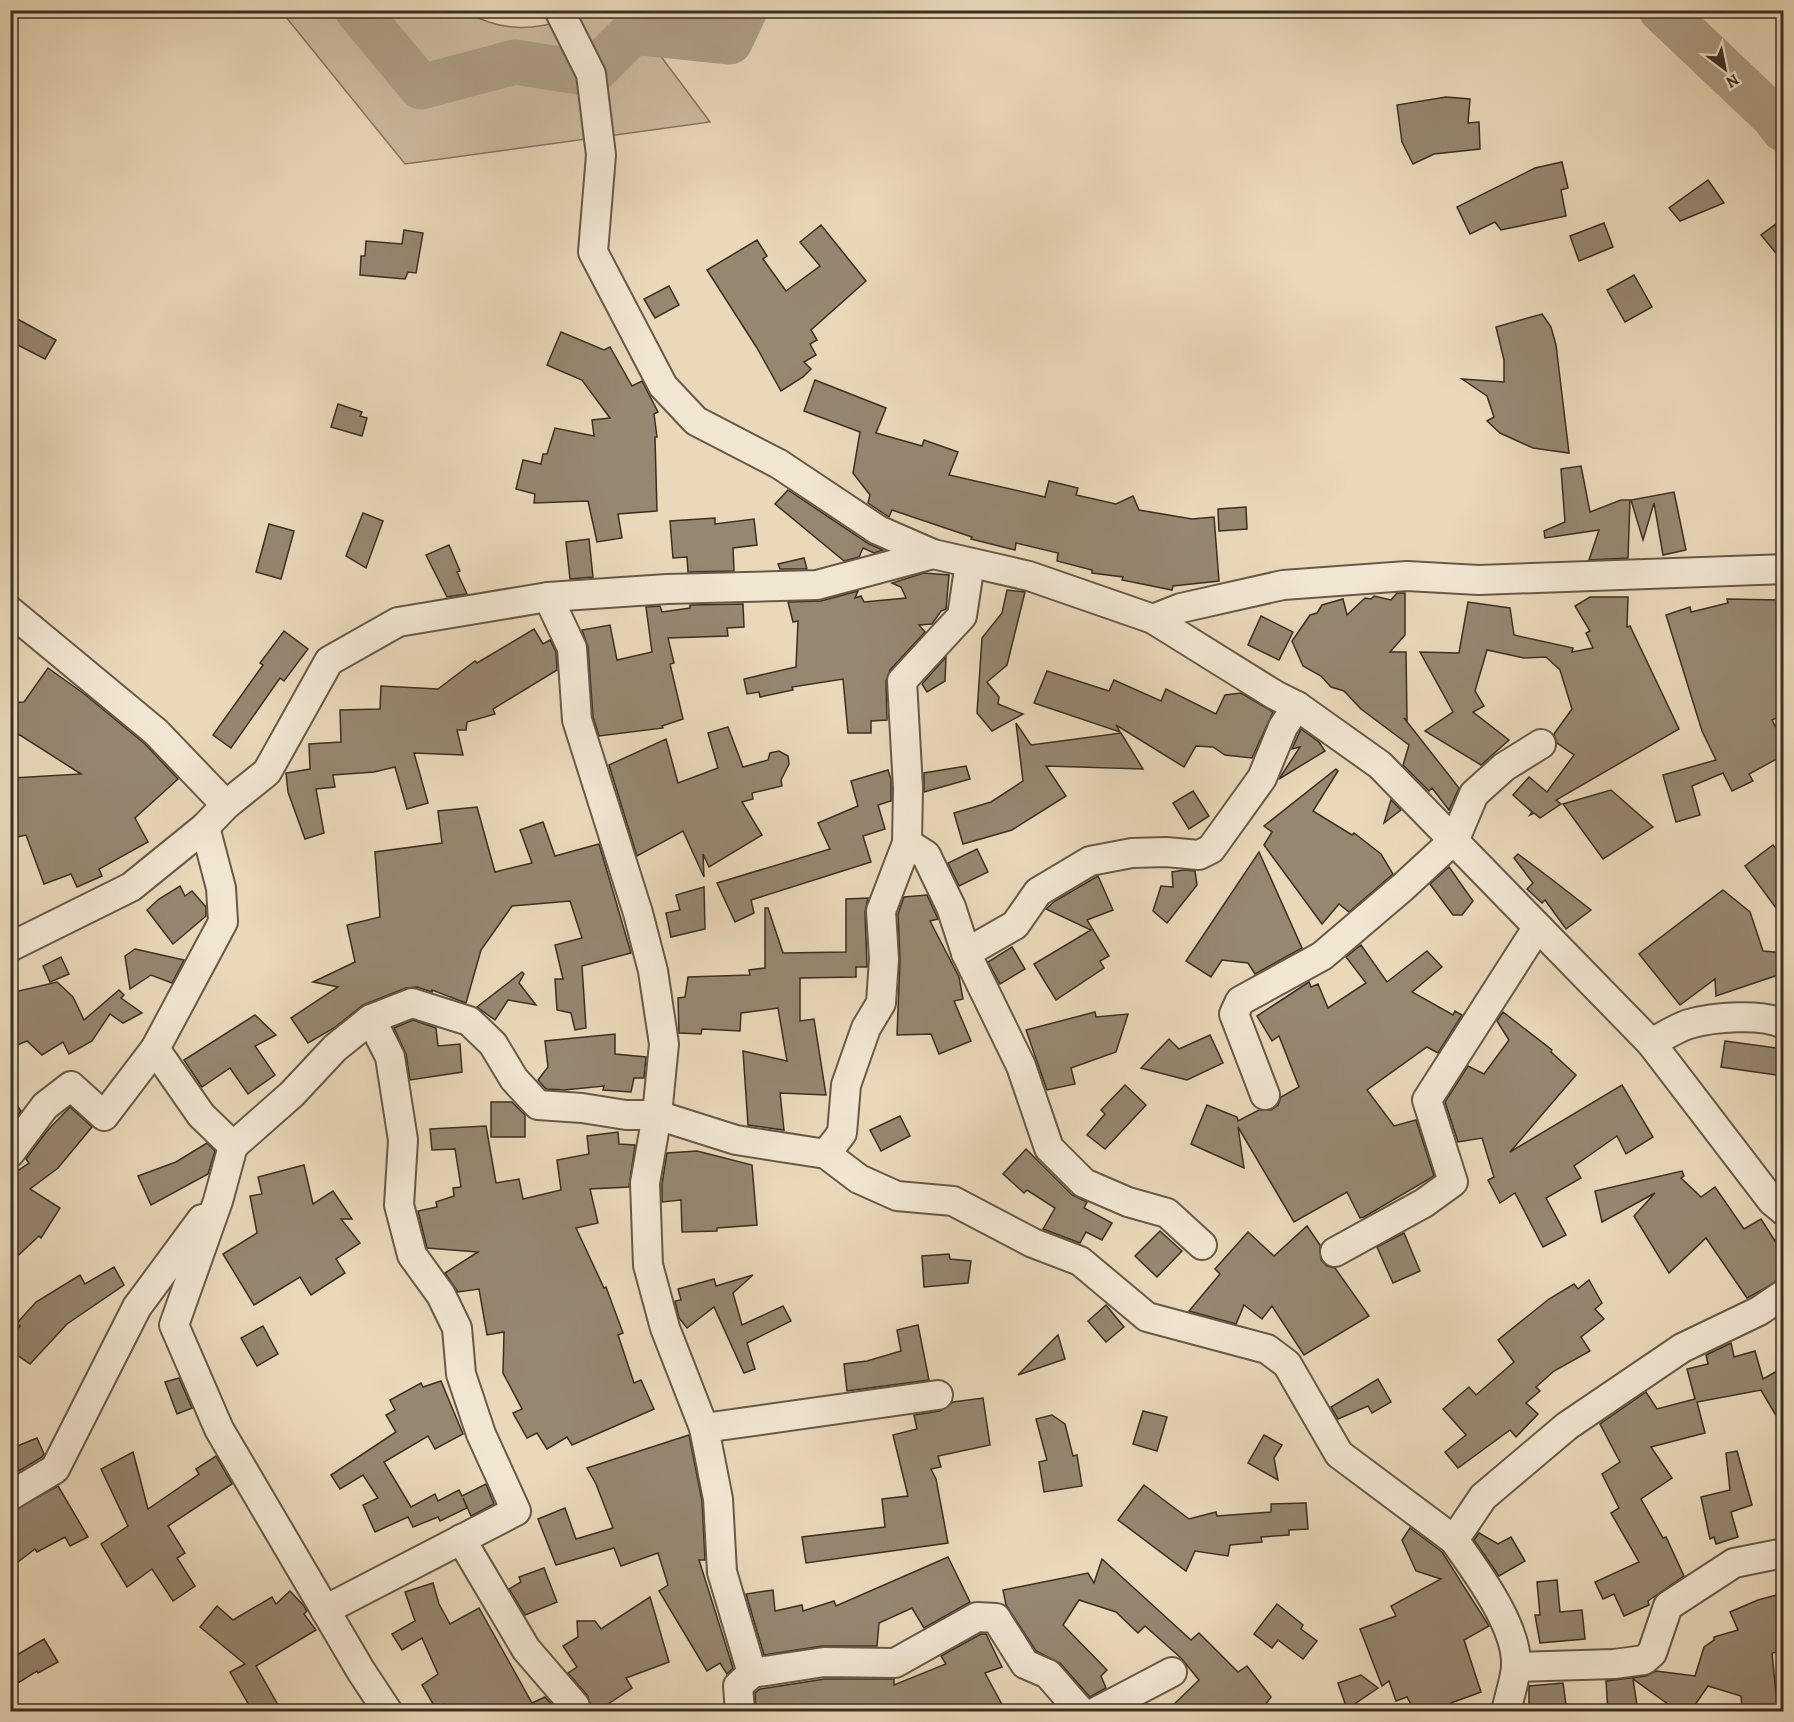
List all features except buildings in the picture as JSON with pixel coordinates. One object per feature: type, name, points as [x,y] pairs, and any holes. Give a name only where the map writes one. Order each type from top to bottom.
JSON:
[{"type":"street","points":[[560,10],[591,74],[601,155],[593,252],[663,386],[696,421],[779,464],[878,530],[933,555],[1029,576],[1153,619],[1275,695],[1297,706],[1380,765],[1455,839],[1537,928],[1619,1008],[1651,1043],[1772,1201],[1784,1211]]},
{"type":"street","points":[[10,946],[130,887],[206,827],[226,805],[267,772],[329,661],[398,622],[548,597],[667,589],[817,585],[933,555]]},
{"type":"street","points":[[826,1154],[842,1133],[846,1085],[866,1028],[881,1003],[884,959],[881,911],[907,843],[908,788],[902,681],[962,616],[970,563]]},
{"type":"street","points":[[1153,619],[1181,608],[1283,585],[1407,576],[1479,580],[1784,568]]},
{"type":"street","points":[[548,597],[572,648],[577,720],[638,913],[653,971],[664,1044],[657,1115],[645,1183],[648,1265],[665,1328],[704,1428],[718,1499],[722,1572],[752,1673]]},
{"type":"street","points":[[10,611],[156,732],[226,805]]},
{"type":"street","points":[[966,953],[1015,925],[1038,892],[1090,861],[1131,853],[1166,852],[1199,855],[1211,849],[1262,778],[1283,727],[1297,706]]},
{"type":"street","points":[[1265,1095],[1234,1014],[1240,1002],[1322,956],[1455,839],[1474,794],[1504,767],[1541,744]]},
{"type":"street","points":[[10,1153],[45,1106],[71,1086],[104,1116],[155,1049],[223,922],[221,888],[206,827]]},
{"type":"street","points":[[907,843],[926,855],[951,907],[966,953],[1021,1066],[1049,1148],[1084,1183],[1128,1202],[1167,1213],[1202,1245]]},
{"type":"street","points":[[1335,1252],[1424,1203],[1453,1182],[1427,1100],[1537,928]]},
{"type":"street","points":[[388,1712],[219,1429],[174,1325],[219,1195],[233,1146],[292,1094],[335,1048],[371,1019],[412,1003],[469,1021],[493,1044],[514,1079],[538,1105],[582,1108],[626,1115],[657,1115],[736,1140],[826,1154],[859,1179],[897,1196],[953,1200],[1033,1244],[1080,1261],[1147,1317],[1267,1349],[1287,1364],[1339,1454],[1454,1540],[1470,1563],[1514,1641],[1516,1667],[1506,1712]]},
{"type":"street","points":[[1651,1043],[1688,1024],[1725,1018],[1776,1020],[1784,1024]]},
{"type":"street","points":[[325,1610],[516,1511],[481,1434],[464,1384],[457,1328],[441,1295],[412,1255],[399,1205],[403,1140],[390,1057],[371,1019]]},
{"type":"street","points":[[155,1049],[201,1115],[233,1146]]},
{"type":"street","points":[[10,1496],[55,1469],[137,1307],[219,1195]]},
{"type":"street","points":[[1454,1540],[1484,1497],[1567,1426],[1682,1348],[1759,1311],[1784,1294]]},
{"type":"street","points":[[704,1428],[938,1395]]},
{"type":"street","points":[[461,1539],[526,1649],[575,1706],[576,1712]]},
{"type":"street","points":[[1516,1667],[1614,1664],[1644,1660],[1652,1653],[1668,1606],[1734,1563],[1784,1553]]},
{"type":"street","points":[[740,1712],[738,1686],[752,1673],[824,1662],[895,1663],[977,1617],[996,1618],[1025,1664],[1048,1674],[1082,1712]]},
{"type":"street","points":[[1096,1712],[1126,1705],[1172,1672]]},
{"type":"shaded area","points":[[281,11],[465,11],[487,22],[508,27],[527,27],[584,16],[627,11],[710,122],[405,164]]},
{"type":"waterway","points":[[357,10],[421,87],[515,62],[591,74],[633,32],[730,42],[745,10]]},
{"type":"waterway","points":[[1661,10],[1773,116],[1784,130]]}]
